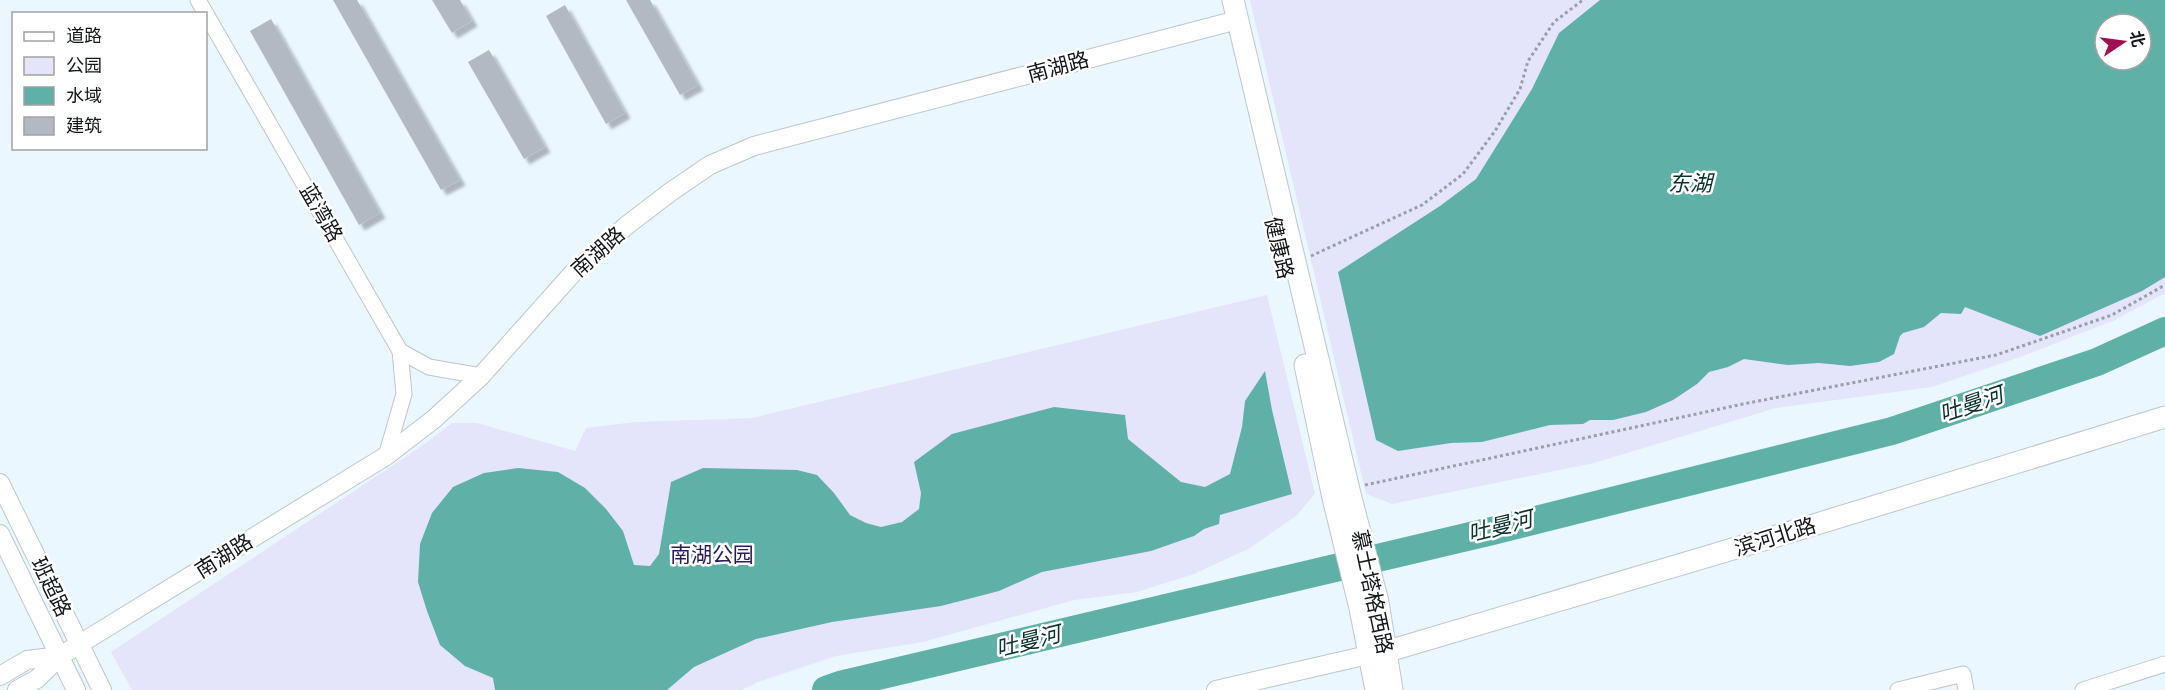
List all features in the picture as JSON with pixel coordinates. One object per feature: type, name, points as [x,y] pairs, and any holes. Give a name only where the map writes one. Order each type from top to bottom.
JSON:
[{"type":"main road","name":"健康路","points":[[1221,0],[1290,291],[1344,493]]},
{"type":"main road","name":"健康路","points":[[1233,0],[1296,264],[1344,493]]},
{"type":"main road","name":"滨河北路","points":[[1376,653],[1796,531],[2165,417]]},
{"type":"main road","name":"慕士塔格西路","points":[[1344,493],[1369,605],[1376,653],[1376,690]]},
{"type":"main road","name":"慕士塔格西路","points":[[1376,653],[1392,690]]},
{"type":"street","name":"蓝湾路","points":[[207,16],[400,351]]},
{"type":"street","name":"南湖路","points":[[17,690],[37,679],[60,656],[386,456],[434,419],[481,376],[573,273],[626,226],[710,165],[754,146],[1226,23]]},
{"type":"street","points":[[400,351],[429,367],[481,376]]},
{"type":"street","points":[[386,456],[404,394],[400,351]]},
{"type":"street","name":"班超路","points":[[0,483],[102,690]]},
{"type":"street","name":"班超路","points":[[0,534],[76,690]]},
{"type":"street","points":[[1216,690],[1376,653]]},
{"type":"street","name":"南湖路","points":[[0,676],[27,660],[60,656]]},
{"type":"street","points":[[2083,690],[2165,664]]},
{"type":"street","points":[[1899,690],[1963,674],[1966,690]]},
{"type":"path","points":[[1296,264],[1422,205],[1463,174],[1495,131],[1520,89],[1528,62],[1554,22],[1583,0]]},
{"type":"path","points":[[1344,493],[1743,404],[1996,355],[2112,315],[2165,285]]},
{"type":"green space","name":"东湖","points":[[1250,0],[2165,0],[2165,293],[2115,320],[2023,356],[1932,387],[1776,408],[1594,463],[1392,504],[1366,494]]},
{"type":"green space","name":"南湖公园","points":[[1267,295],[1315,494],[1296,516],[1250,548],[1194,574],[1137,592],[1074,600],[923,642],[836,656],[758,682],[742,690],[132,690],[111,652],[422,446],[452,423],[477,423],[575,451],[586,428],[635,422],[752,418]]},
{"type":"water","name":"东湖","points":[[1600,0],[2165,0],[2165,277],[2142,291],[2040,336],[1965,307],[1961,314],[1941,313],[1924,327],[1903,333],[1894,354],[1879,362],[1850,366],[1819,363],[1788,365],[1744,359],[1728,367],[1709,372],[1697,384],[1673,400],[1646,412],[1613,420],[1590,420],[1583,424],[1550,425],[1482,442],[1451,443],[1398,451],[1376,440],[1338,272],[1440,206],[1476,179],[1532,89],[1559,33]]},
{"type":"water","points":[[1265,371],[1292,494],[1220,515],[1219,524],[1204,529],[1194,536],[1151,551],[1042,572],[999,591],[941,606],[832,622],[756,639],[694,667],[667,690],[495,690],[493,678],[465,666],[440,645],[418,582],[420,544],[432,513],[453,487],[484,473],[518,468],[558,472],[585,488],[606,509],[623,531],[634,565],[650,566],[659,554],[671,482],[703,468],[797,470],[817,475],[850,515],[881,527],[902,522],[919,509],[921,493],[914,462],[952,434],[1054,407],[1125,415],[1128,439],[1181,482],[1205,487],[1230,474],[1242,427],[1245,401]]},
{"type":"building","points":[[333,0],[357,0],[460,180],[441,190]]},
{"type":"building","points":[[432,0],[460,0],[472,21],[452,33]]},
{"type":"building","points":[[626,0],[650,0],[698,85],[680,95]]},
{"type":"building","points":[[565,5],[625,113],[606,124],[546,16]]},
{"type":"building","points":[[271,19],[380,213],[359,225],[250,31]]},
{"type":"building","points":[[489,50],[545,147],[524,159],[468,62]]},
{"type":"waterway","name":"吐曼河","points":[[826,690],[1492,531],[1892,431],[2097,362],[2165,331]]}]
